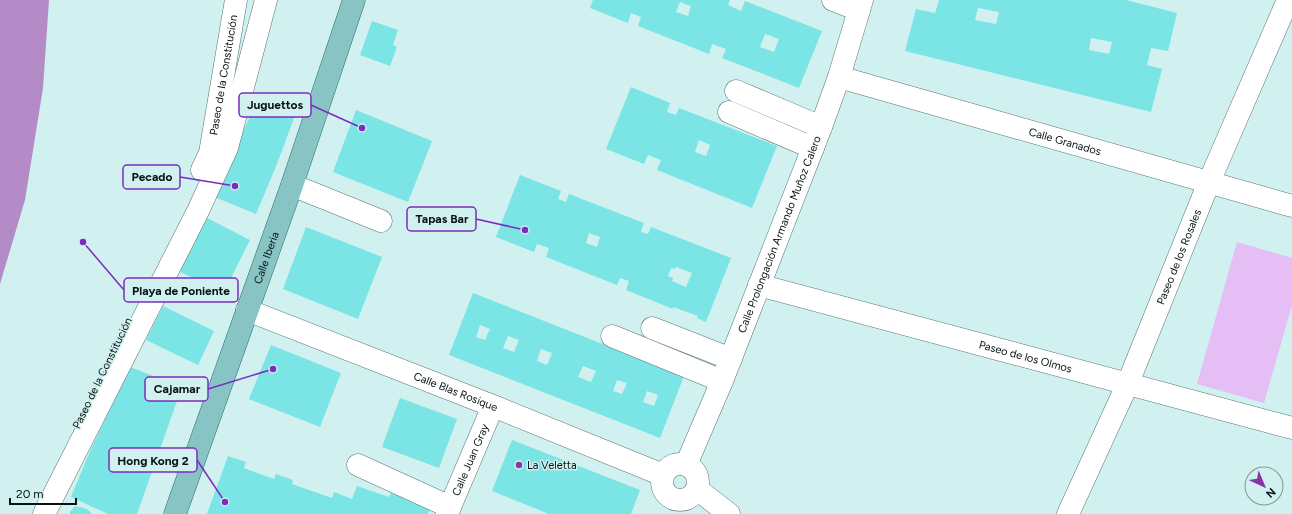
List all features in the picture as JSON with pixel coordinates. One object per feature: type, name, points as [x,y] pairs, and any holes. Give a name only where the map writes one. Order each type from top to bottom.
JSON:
[{"type":"main road","name":"Calle Iberia","points":[[175,514],[292,185],[354,0]]},
{"type":"street","name":"Paseo de la Constitución","points":[[28,514],[65,448],[210,153],[236,0]]},
{"type":"street","points":[[44,514],[198,211],[227,148],[266,0]]},
{"type":"street","points":[[833,0],[861,5]]},
{"type":"street","name":"Paseo de los Rosales","points":[[1068,514],[1128,383],[1209,182],[1288,0]]},
{"type":"street","name":"Calle Prolongación Armando Muñoz Calero","points":[[686,465],[731,359],[821,127],[839,77],[861,5]]},
{"type":"street","name":"Calle Granados","points":[[839,77],[1292,206]]},
{"type":"street","points":[[736,92],[821,127]]},
{"type":"street","points":[[730,112],[813,148]]},
{"type":"street","points":[[292,185],[381,221]]},
{"type":"street","name":"Paseo de los Olmos","points":[[759,285],[1292,428]]},
{"type":"street","name":"Calle Blas Rosique","points":[[247,310],[493,406],[663,475]]},
{"type":"street","points":[[652,328],[731,359]]},
{"type":"street","points":[[612,336],[722,381]]},
{"type":"street","name":"Calle Juan Gray","points":[[449,511],[493,406]]},
{"type":"street","points":[[358,465],[449,511]]},
{"type":"street","points":[[673,465],[686,465],[694,469],[699,483],[694,495],[681,501],[675,500],[669,497],[662,487],[663,475],[669,467],[673,465]]},
{"type":"street","points":[[697,489],[729,514]]},
{"type":"shaded area","points":[[0,0],[49,0],[43,88],[25,200],[0,284]]},
{"type":"shaded area","points":[[1237,242],[1292,258],[1292,305],[1264,403],[1197,384]]},
{"type":"building","points":[[593,0],[730,0],[728,5],[741,11],[745,1],[822,31],[799,88],[722,58],[726,49],[712,44],[709,54],[638,26],[641,17],[631,13],[628,23],[590,8]],"holes":[[[680,2],[691,6],[688,16],[676,12]],[[765,34],[779,39],[774,52],[760,47]]]},
{"type":"building","points":[[939,0],[1126,0],[1177,13],[1168,51],[1151,48],[1147,65],[1162,69],[1151,112],[905,51],[916,9],[935,13]],"holes":[[[978,8],[999,12],[996,24],[975,20]],[[1091,38],[1112,42],[1109,54],[1089,50]]]},
{"type":"building","points":[[372,21],[398,30],[393,45],[397,47],[390,66],[360,55]]},
{"type":"building","points":[[631,87],[670,103],[667,112],[676,115],[679,108],[777,146],[752,208],[657,170],[661,160],[648,155],[644,164],[606,149]],"holes":[[[699,140],[710,145],[706,156],[695,152]]]},
{"type":"building","points":[[259,98],[297,110],[256,214],[212,196]]},
{"type":"building","points":[[356,110],[432,141],[408,202],[333,172]]},
{"type":"building","points":[[520,175],[561,191],[558,199],[566,202],[569,194],[644,223],[641,232],[648,234],[651,227],[731,258],[706,322],[697,318],[698,316],[673,307],[673,309],[626,290],[629,281],[620,278],[617,285],[546,257],[549,248],[537,244],[534,252],[496,237]],"holes":[[[589,233],[600,237],[597,247],[586,243]],[[676,267],[692,273],[686,287],[672,281],[673,278],[668,276],[671,268],[675,269]]]},
{"type":"building","points":[[201,215],[250,240],[223,294],[173,268]]},
{"type":"building","points":[[306,227],[382,257],[358,319],[283,289]]},
{"type":"building","points":[[473,293],[684,376],[660,438],[449,355]],"holes":[[[480,325],[490,329],[485,340],[476,337]],[[508,336],[519,340],[514,352],[503,348]],[[541,349],[552,353],[547,365],[537,361]],[[583,366],[596,371],[591,382],[578,377]],[[617,380],[627,383],[622,394],[613,391]],[[647,391],[658,395],[654,406],[643,402]]]},
{"type":"building","points":[[163,306],[214,331],[198,365],[146,340]]},
{"type":"building","points":[[271,345],[341,373],[320,427],[249,399]]},
{"type":"building","points":[[130,367],[182,387],[137,514],[108,514],[71,497],[90,451]]},
{"type":"building","points":[[400,398],[457,419],[439,468],[382,447]]},
{"type":"building","points":[[512,440],[640,490],[631,514],[549,514],[492,491]]},
{"type":"building","points":[[228,456],[246,462],[244,468],[274,479],[276,474],[293,480],[292,484],[332,498],[334,492],[352,499],[357,486],[389,497],[391,493],[431,507],[428,514],[207,514]]},
{"type":"building","points":[[75,506],[87,509],[92,514],[70,514]]},
{"type":"place","name":"Juguettos","points":[[362,128]]},
{"type":"place","name":"Pecado","points":[[235,186]]},
{"type":"place","name":"Tapas Bar","points":[[525,230]]},
{"type":"place","name":"Playa de Poniente","points":[[83,242]]},
{"type":"place","name":"Cajamar","points":[[273,369]]},
{"type":"place","name":"La Veletta","points":[[519,465]]},
{"type":"place","name":"Hong Kong 2","points":[[225,502]]}]
